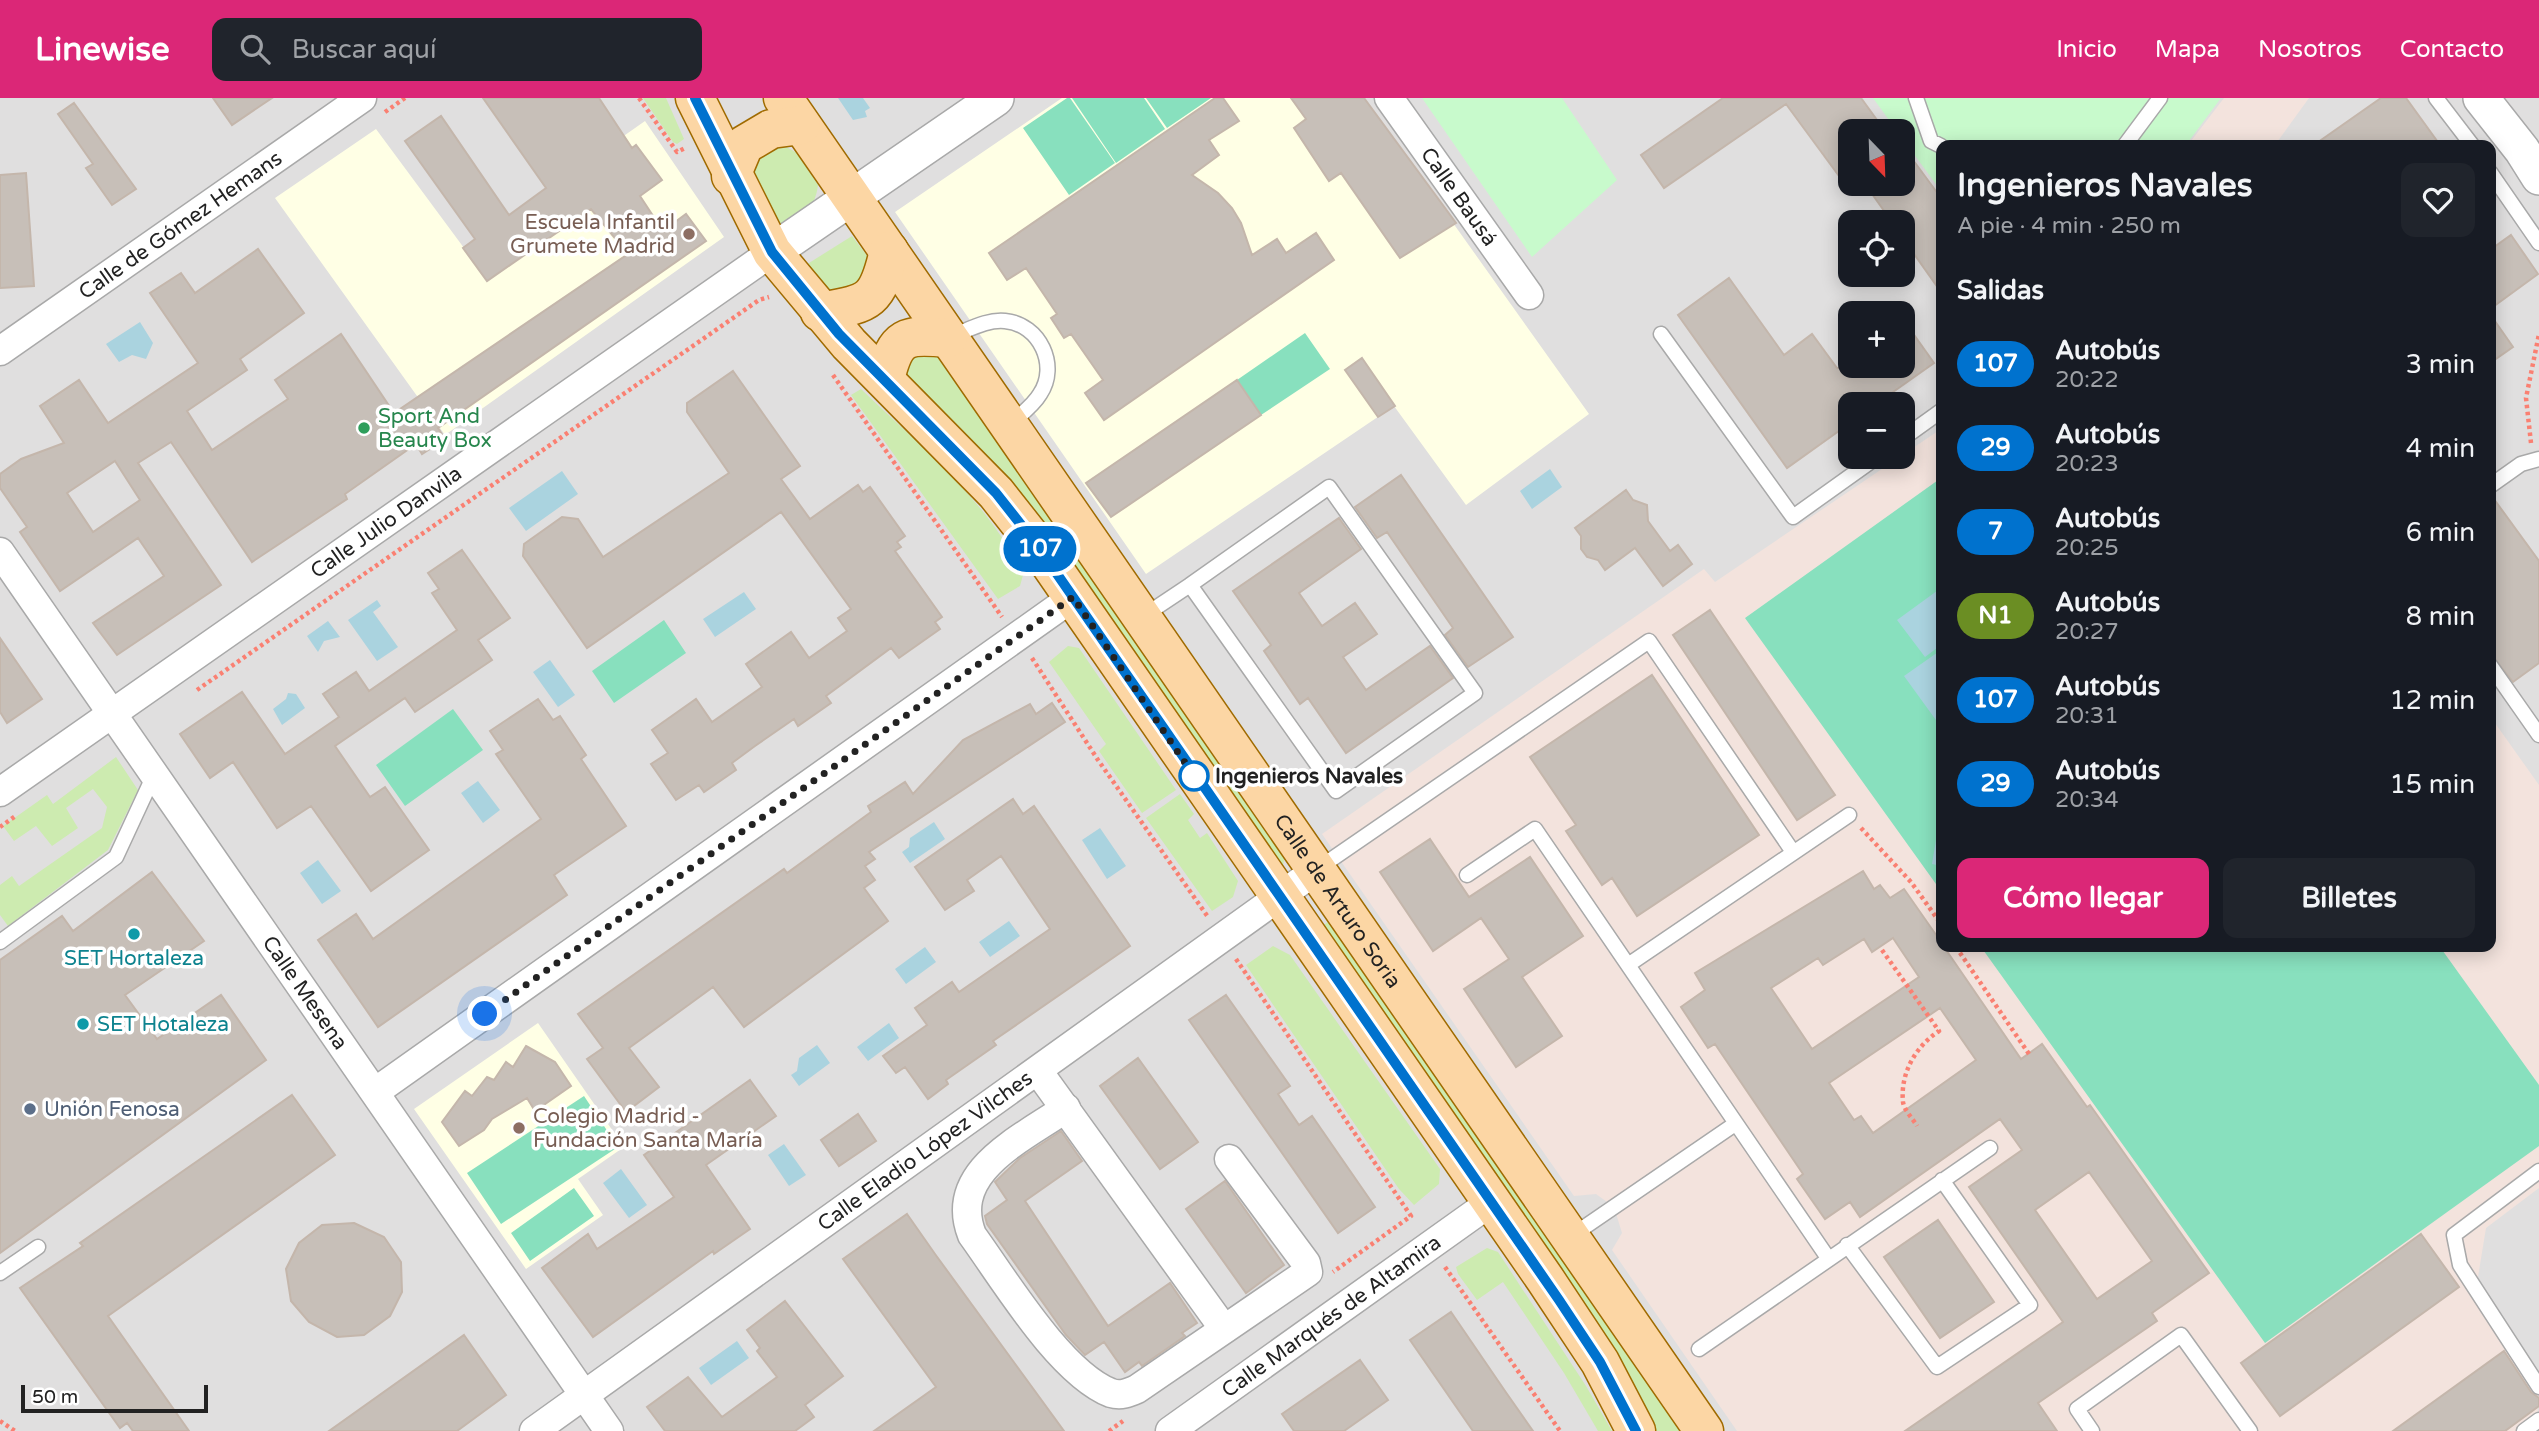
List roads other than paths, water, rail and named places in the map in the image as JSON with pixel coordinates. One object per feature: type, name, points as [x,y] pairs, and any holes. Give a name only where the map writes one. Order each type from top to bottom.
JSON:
[{"type":"main road","points":[[695,98],[731,176],[772,252],[820,312],[996,493],[1073,597],[1600,1362],[1636,1431]]},
{"type":"main road","name":"Calle de Arturo Soria","points":[[731,176],[744,145],[771,130],[792,111],[1704,1431]]},
{"type":"main road","points":[[820,312],[862,304],[882,285],[889,251]]},
{"type":"main road","points":[[885,379],[892,350],[902,341],[914,335],[948,338]]},
{"type":"street","name":"Calle de Gómez Hemans","points":[[0,351],[362,98]]},
{"type":"street","points":[[772,252],[996,98]]},
{"type":"street","name":"Calle Bausá","points":[[1390,98],[1529,295]]},
{"type":"street","points":[[2481,98],[2522,150],[2539,177]]},
{"type":"street","name":"Calle Julio Danvila","points":[[0,792],[772,252]]},
{"type":"street","name":"Calle Mesena","points":[[0,552],[609,1431]]},
{"type":"street","points":[[375,1093],[1073,597]]},
{"type":"street","name":"Calle Eladio López Vilches","points":[[534,1431],[1315,871]]},
{"type":"street","points":[[1038,1071],[1224,1329]]},
{"type":"street","points":[[1066,1108],[984,1165],[969,1190],[964,1217],[972,1235],[1059,1353],[1112,1393],[1126,1395],[1137,1389],[1308,1272],[1306,1264],[1229,1159]]},
{"type":"street","name":"Calle Marqués de Altamira","points":[[1170,1431],[1491,1202]]},
{"type":"lane","points":[[1916,98],[1931,141],[1936,144]]},
{"type":"lane","points":[[2129,140],[2160,98]]},
{"type":"lane","points":[[2436,98],[2468,140]]},
{"type":"lane","points":[[2496,181],[2539,243]]},
{"type":"lane","points":[[948,338],[991,321],[1007,321],[1022,325],[1035,335],[1044,348],[1048,363],[1047,379],[1041,394],[1008,425]]},
{"type":"lane","points":[[1661,334],[1793,517],[1860,469]]},
{"type":"lane","points":[[1915,430],[1936,415]]},
{"type":"lane","points":[[2496,482],[2521,464],[2537,459]]},
{"type":"lane","points":[[1140,617],[1329,487],[1475,693],[1336,791],[1190,585]]},
{"type":"lane","points":[[1315,871],[1649,641],[1793,852]]},
{"type":"lane","points":[[2496,674],[2539,735]]},
{"type":"lane","points":[[0,942],[116,857],[155,775]]},
{"type":"lane","points":[[1628,965],[1849,815]]},
{"type":"lane","points":[[1467,875],[1535,829],[1828,1258]]},
{"type":"lane","points":[[1569,1238],[1735,1124]]},
{"type":"lane","points":[[1699,1349],[1990,1148]]},
{"type":"lane","points":[[2539,1171],[2454,1235],[2460,1265],[2539,1387]]},
{"type":"lane","points":[[1847,1245],[1937,1367],[2030,1305],[1942,1180]]},
{"type":"lane","points":[[0,1273],[38,1247]]},
{"type":"lane","points":[[2092,1431],[2077,1409],[2181,1335],[2250,1431]]},
{"type":"lane","points":[[2524,1431],[2539,1420]]},
{"type":"water","points":[[838,98],[863,98],[870,108],[865,111],[867,117],[853,120]]},
{"type":"water","points":[[140,322],[153,343],[146,359],[132,355],[119,362],[106,344]]},
{"type":"water","points":[[1550,469],[1562,487],[1532,509],[1520,491]]},
{"type":"water","points":[[562,471],[578,494],[526,531],[509,508]]},
{"type":"water","points":[[744,592],[756,609],[715,637],[703,619]]},
{"type":"water","points":[[1936,592],[1936,649],[1925,657],[1897,620]]},
{"type":"water","points":[[377,600],[381,606],[373,612],[398,647],[377,661],[348,620]]},
{"type":"water","points":[[328,621],[340,637],[324,641],[318,652],[307,636]]},
{"type":"water","points":[[1936,654],[1936,720],[1904,676]]},
{"type":"water","points":[[550,660],[575,695],[558,707],[533,672]]},
{"type":"water","points":[[288,693],[296,694],[305,708],[282,725],[273,709],[286,699]]},
{"type":"water","points":[[478,781],[500,810],[483,823],[461,793]]},
{"type":"water","points":[[934,822],[945,839],[910,863],[902,852],[909,847],[910,838]]},
{"type":"water","points":[[1100,828],[1126,866],[1107,879],[1082,840]]},
{"type":"water","points":[[1936,840],[1936,865],[1932,864]]},
{"type":"water","points":[[318,860],[341,891],[322,904],[300,873]]},
{"type":"water","points":[[1009,921],[1020,936],[990,957],[979,942]]},
{"type":"water","points":[[925,947],[936,962],[906,984],[895,969]]},
{"type":"water","points":[[889,1023],[899,1038],[868,1061],[857,1047]]},
{"type":"water","points":[[817,1045],[830,1063],[799,1086],[791,1075],[797,1071],[799,1058]]},
{"type":"water","points":[[784,1144],[806,1175],[789,1186],[768,1155]]},
{"type":"water","points":[[621,1169],[647,1205],[629,1218],[603,1183]]},
{"type":"water","points":[[737,1341],[749,1358],[711,1385],[699,1368]]},
{"type":"place","name":"Escuela Infantil Grumete Madrid","points":[[689,234]]},
{"type":"place","name":"Sport And Beauty Box","points":[[364,428]]},
{"type":"place","name":"Ingenieros Navales","points":[[1194,776]]},
{"type":"place","name":"SET Hortaleza","points":[[134,934]]},
{"type":"place","name":"SET Hotaleza","points":[[83,1024]]},
{"type":"place","name":"Unión Fenosa","points":[[30,1109]]},
{"type":"place","name":"Colegio Madrid - Fundación Santa María","points":[[519,1128]]}]
